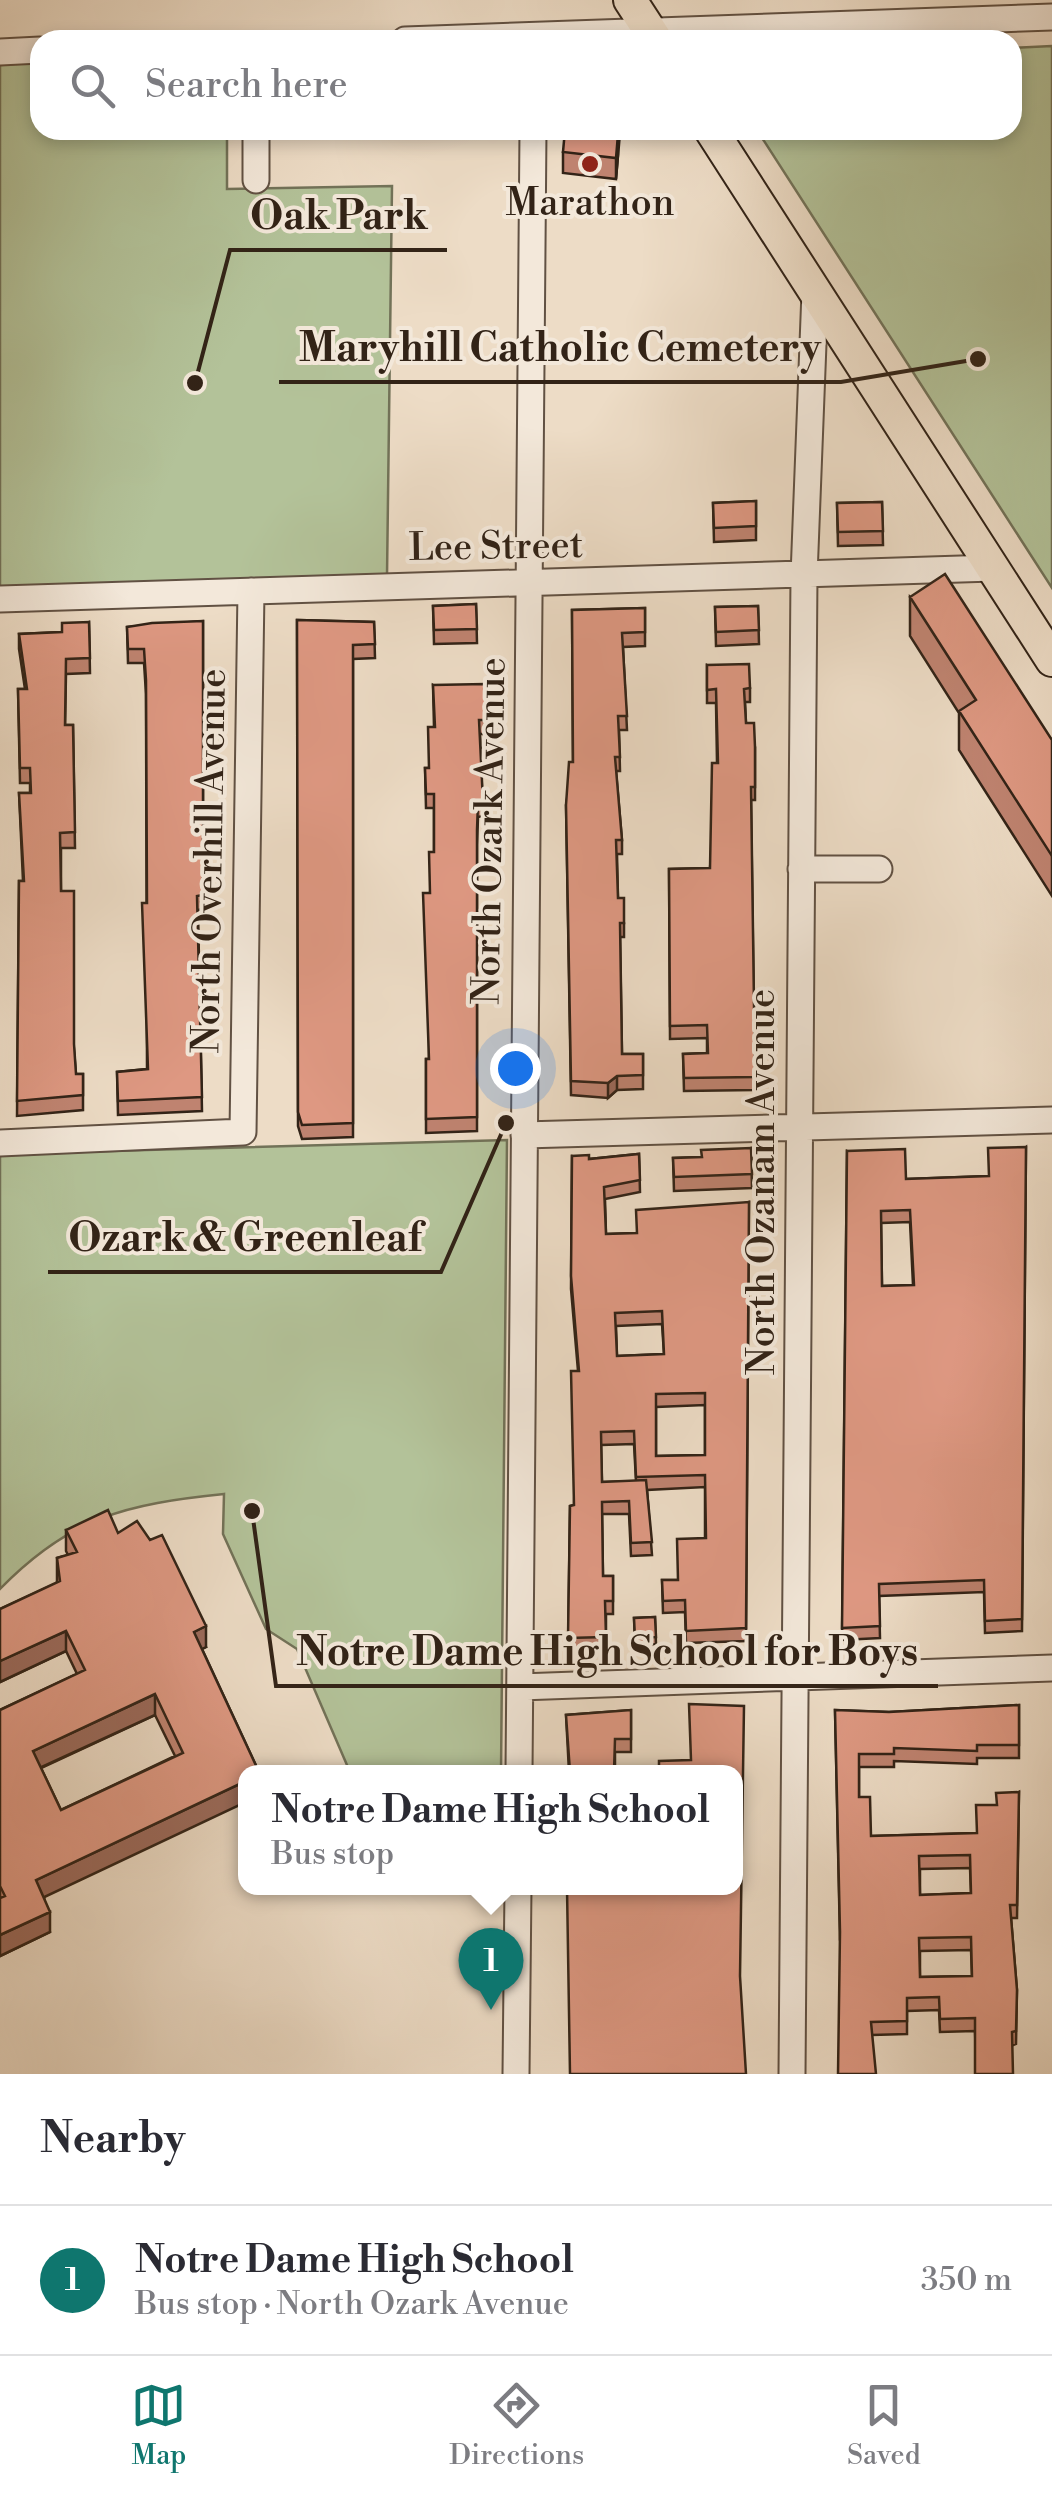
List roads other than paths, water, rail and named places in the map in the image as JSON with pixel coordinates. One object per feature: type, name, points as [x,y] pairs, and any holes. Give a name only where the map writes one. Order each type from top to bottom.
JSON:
[{"type":"main road","points":[[630,0],[650,30]]},
{"type":"main road","points":[[717,140],[1052,660]]},
{"type":"street","points":[[692,30],[808,12],[1052,17]]},
{"type":"street","points":[[0,52],[30,50]]},
{"type":"street","points":[[256,140],[256,180]]},
{"type":"street","name":"North Ozark Avenue","points":[[519,1765],[533,140]]},
{"type":"street","name":"North Ozanam Avenue","points":[[792,2074],[804,576],[815,292]]},
{"type":"street","name":"Lee Street","points":[[0,600],[993,568]]},
{"type":"street","name":"North Overhill Avenue","points":[[0,1143],[243,1132],[252,590]]},
{"type":"street","points":[[802,869],[879,868]]},
{"type":"street","points":[[524,1135],[1052,1120]]},
{"type":"street","points":[[520,1687],[1052,1668]]},
{"type":"street","points":[[516,2074],[518,1895]]},
{"type":"place","name":"Marathon","points":[[590,164]]},
{"type":"place","name":"Maryhill Catholic Cemetery","points":[[978,359]]},
{"type":"place","name":"Oak Park","points":[[195,383]]},
{"type":"place","name":"Ozark & Greenleaf","points":[[506,1123]]},
{"type":"place","name":"Notre Dame High School for Boys","points":[[252,1511]]},
{"type":"place","name":"Notre Dame High School","points":[[491,2010]]}]
